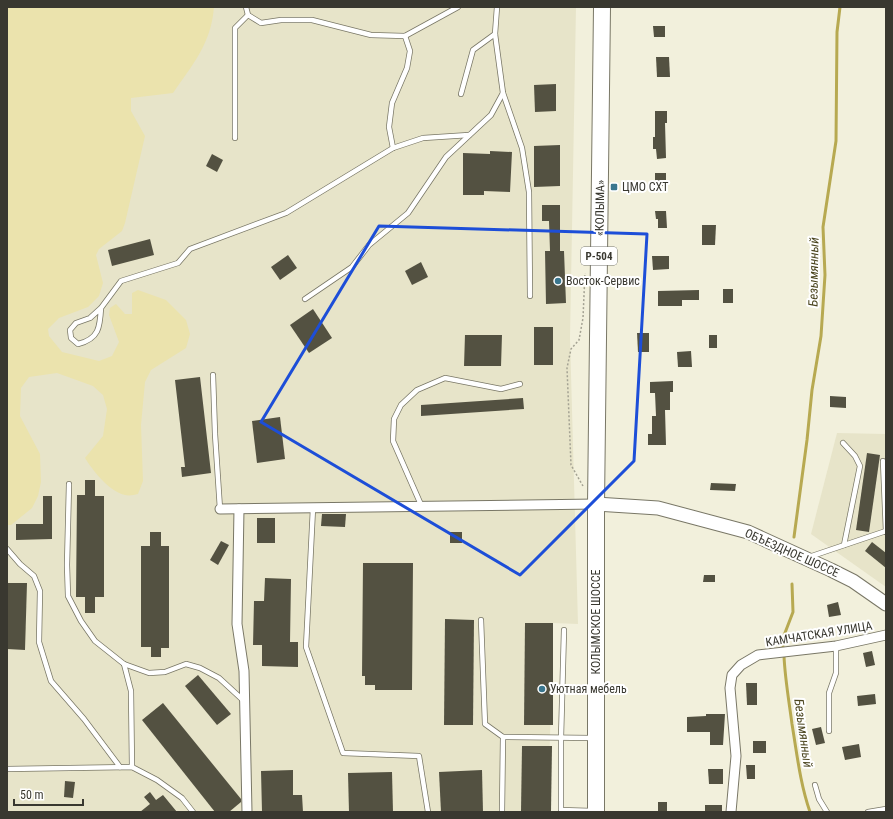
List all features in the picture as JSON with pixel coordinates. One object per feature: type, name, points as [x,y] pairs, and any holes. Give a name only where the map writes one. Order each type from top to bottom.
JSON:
[{"type":"highway","name":"«КОЛЫМА»","points":[[596,504],[602,7]]},
{"type":"highway","name":"КОЛЫМСКОЕ ШОССЕ","points":[[596,504],[596,812]]},
{"type":"street","points":[[220,509],[596,504]]},
{"type":"street","name":"ОБЪЕЗДНОЕ ШОССЕ","points":[[596,504],[658,508],[748,532],[831,570],[853,582],[886,604]]},
{"type":"street","points":[[239,509],[237,624],[244,671],[247,812]]},
{"type":"street","name":"КАМЧАТСКАЯ УЛИЦА","points":[[731,812],[736,756],[730,688],[732,675],[741,665],[758,655],[836,646],[886,635]]},
{"type":"lane","points":[[246,7],[248,15],[261,22],[281,20],[312,20],[371,35],[404,36],[458,7]]},
{"type":"lane","points":[[497,7],[495,34],[503,93],[522,148],[529,192],[530,296]]},
{"type":"lane","points":[[236,138],[235,28],[248,15]]},
{"type":"lane","points":[[461,94],[473,50],[495,34]]},
{"type":"lane","points":[[393,148],[389,127],[392,103],[407,68],[410,51],[404,36]]},
{"type":"lane","points":[[305,299],[352,267],[370,245],[408,213],[446,157],[490,115],[503,93]]},
{"type":"lane","points":[[101,308],[100,324],[96,334],[87,342],[78,344],[70,338],[70,330],[76,323],[90,318],[101,308],[121,281],[178,263],[190,249],[286,213],[393,148],[423,138],[469,135]]},
{"type":"lane","points":[[213,375],[220,509]]},
{"type":"lane","points":[[422,507],[393,440],[394,419],[401,405],[417,390],[445,378],[501,389],[520,384]]},
{"type":"lane","points":[[842,443],[855,456],[860,466],[844,546]]},
{"type":"lane","points":[[806,558],[886,531],[883,461]]},
{"type":"lane","points":[[70,484],[67,565],[68,596],[81,621],[95,641],[124,664],[149,673],[165,672],[186,664],[200,668],[219,678],[245,702]]},
{"type":"lane","points":[[313,508],[306,647],[343,753],[419,756],[428,812]]},
{"type":"lane","points":[[7,549],[20,564],[34,576],[40,591],[39,642],[50,681],[84,719],[120,768]]},
{"type":"lane","points":[[481,620],[485,724],[503,737],[596,738]]},
{"type":"lane","points":[[564,630],[561,810],[596,812]]},
{"type":"lane","points":[[828,731],[829,693],[836,673],[836,646]]},
{"type":"lane","points":[[124,664],[131,692],[132,767]]},
{"type":"lane","points":[[502,812],[503,737]]},
{"type":"lane","points":[[7,769],[132,767],[157,780],[182,798],[193,812]]},
{"type":"lane","points":[[815,785],[818,799],[827,812]]},
{"type":"lane","points":[[868,812],[886,809]]},
{"type":"highlighted area","points":[[379,226],[647,234],[634,461],[520,575],[261,422]]},
{"type":"shaded area","points":[[7,7],[214,7],[209,32],[205,43],[194,63],[173,93],[131,98],[131,111],[145,136],[122,231],[99,249],[96,255],[103,283],[99,296],[88,307],[59,318],[48,329],[49,336],[62,352],[99,361],[112,356],[119,342],[109,315],[110,308],[116,304],[125,314],[132,314],[132,293],[138,290],[166,300],[186,320],[190,334],[186,348],[151,370],[145,382],[141,425],[143,481],[138,494],[127,495],[114,490],[97,475],[85,458],[103,436],[107,409],[103,395],[93,386],[57,373],[29,377],[21,388],[20,416],[40,454],[41,482],[38,496],[32,508],[11,525],[7,525]]},
{"type":"shaded area","points":[[120,7],[576,7],[570,338],[578,624],[553,623],[548,812],[7,812],[7,252]]},
{"type":"shaded area","points":[[837,433],[886,434],[886,587],[811,534]]},
{"type":"building","points":[[653,26],[665,26],[665,37],[654,37]]},
{"type":"building","points":[[656,57],[669,57],[670,77],[657,77]]},
{"type":"building","points":[[556,84],[556,111],[535,112],[534,85]]},
{"type":"building","points":[[655,111],[667,111],[667,123],[665,123],[666,158],[657,159],[656,149],[653,149],[653,137],[655,137]]},
{"type":"building","points":[[560,145],[560,186],[534,187],[534,146]]},
{"type":"building","points":[[490,151],[512,152],[510,192],[484,191],[484,195],[463,195],[463,153],[490,154]]},
{"type":"building","points":[[212,154],[223,160],[217,172],[206,166]]},
{"type":"building","points":[[655,173],[666,173],[666,186],[658,186],[658,181],[655,181]]},
{"type":"building","points":[[542,205],[560,205],[560,251],[564,251],[566,303],[546,304],[545,251],[550,251],[549,221],[542,221]]},
{"type":"building","points":[[655,211],[666,211],[667,228],[658,228],[658,219],[656,219]]},
{"type":"building","points":[[702,225],[716,225],[715,245],[702,245]]},
{"type":"building","points":[[150,239],[154,255],[112,266],[108,250]]},
{"type":"building","points":[[288,255],[297,268],[280,280],[271,267]]},
{"type":"building","points":[[652,256],[669,256],[669,269],[653,270]]},
{"type":"building","points":[[421,262],[428,277],[412,285],[405,271]]},
{"type":"building","points":[[723,289],[733,289],[733,303],[723,303]]},
{"type":"building","points":[[699,290],[699,300],[682,300],[682,306],[658,306],[658,291]]},
{"type":"building","points":[[313,309],[332,338],[309,353],[290,325]]},
{"type":"building","points":[[534,327],[553,327],[553,365],[534,365]]},
{"type":"building","points":[[637,333],[649,333],[649,352],[638,352]]},
{"type":"building","points":[[465,335],[502,335],[501,366],[464,366]]},
{"type":"building","points":[[709,335],[717,335],[717,348],[709,348]]},
{"type":"building","points":[[691,351],[692,367],[678,367],[677,352]]},
{"type":"building","points":[[200,377],[211,473],[182,477],[181,467],[185,467],[175,380]]},
{"type":"building","points":[[673,381],[673,392],[670,392],[670,410],[665,410],[666,445],[648,445],[648,434],[652,434],[652,416],[656,416],[655,393],[650,393],[650,382]]},
{"type":"building","points":[[830,396],[846,397],[846,408],[830,407]]},
{"type":"building","points":[[523,398],[524,409],[421,416],[421,405]]},
{"type":"building","points":[[280,417],[285,459],[257,463],[252,421]]},
{"type":"building","points":[[867,453],[880,455],[869,532],[856,530]]},
{"type":"building","points":[[85,480],[95,480],[95,496],[104,496],[104,597],[95,597],[95,613],[85,613],[85,597],[76,597],[77,495],[85,495]]},
{"type":"building","points":[[711,483],[736,484],[735,491],[710,490]]},
{"type":"building","points":[[43,496],[52,496],[52,539],[16,540],[16,524],[43,524]]},
{"type":"building","points":[[322,514],[346,514],[345,527],[321,526]]},
{"type":"building","points":[[257,518],[275,518],[275,543],[257,543]]},
{"type":"building","points":[[150,532],[161,532],[161,546],[169,546],[169,648],[161,648],[161,657],[151,657],[151,647],[141,647],[141,546],[150,546]]},
{"type":"building","points":[[450,532],[462,532],[462,543],[450,543]]},
{"type":"building","points":[[221,541],[229,545],[218,565],[210,560]]},
{"type":"building","points":[[872,542],[886,553],[886,568],[865,551]]},
{"type":"building","points":[[363,563],[413,563],[412,690],[375,690],[375,685],[365,685],[365,676],[362,676]]},
{"type":"building","points":[[704,575],[715,575],[715,582],[703,582]]},
{"type":"building","points":[[265,578],[291,579],[290,642],[298,642],[298,667],[262,666],[262,645],[253,645],[254,601],[264,601]]},
{"type":"building","points":[[8,583],[27,583],[25,650],[7,649]]},
{"type":"building","points":[[838,602],[841,615],[829,617],[827,605]]},
{"type":"building","points":[[445,619],[474,620],[473,725],[444,725]]},
{"type":"building","points":[[525,623],[553,623],[553,725],[524,725]]},
{"type":"building","points":[[872,651],[875,665],[866,667],[863,653]]},
{"type":"building","points":[[198,675],[231,714],[217,725],[185,686]]},
{"type":"building","points":[[746,683],[757,683],[757,705],[747,705]]},
{"type":"building","points":[[875,694],[876,704],[858,706],[857,696]]},
{"type":"building","points":[[163,703],[241,799],[241,802],[229,812],[215,812],[142,720]]},
{"type":"building","points":[[706,714],[725,714],[723,745],[710,745],[710,732],[687,732],[687,717],[706,716]]},
{"type":"building","points":[[821,727],[825,743],[816,745],[812,729]]},
{"type":"building","points":[[753,741],[766,741],[766,753],[753,753]]},
{"type":"building","points":[[859,744],[861,757],[845,760],[842,747]]},
{"type":"building","points":[[522,746],[552,746],[551,812],[521,812]]},
{"type":"building","points":[[746,765],[755,765],[755,779],[747,779]]},
{"type":"building","points":[[708,769],[723,769],[723,784],[709,784]]},
{"type":"building","points":[[293,770],[293,795],[302,795],[303,812],[262,812],[261,771]]},
{"type":"building","points":[[482,770],[483,812],[441,812],[439,772]]},
{"type":"building","points":[[392,772],[393,812],[349,812],[348,773]]},
{"type":"building","points":[[65,781],[75,782],[73,798],[64,797]]},
{"type":"building","points":[[150,792],[156,800],[163,795],[177,812],[140,812],[150,804],[144,797]]},
{"type":"building","points":[[658,802],[667,802],[667,812],[658,812]]},
{"type":"building","points":[[705,805],[722,805],[722,812],[705,812]]},
{"type":"waterway","name":"Безымянный","points":[[794,537],[812,390],[821,336],[825,275],[823,227],[836,141],[837,32],[840,7]]},
{"type":"waterway","name":"Безымянный","points":[[783,646],[783,638],[793,612],[792,584]]},
{"type":"waterway","name":"Безымянный","points":[[784,656],[787,690],[797,757],[810,812]]},
{"type":"place","name":"ЦМО СХТ","points":[[614,187]]},
{"type":"place","name":"Восток-Сервис","points":[[558,281]]},
{"type":"place","name":"Уютная мебель","points":[[542,689]]}]
